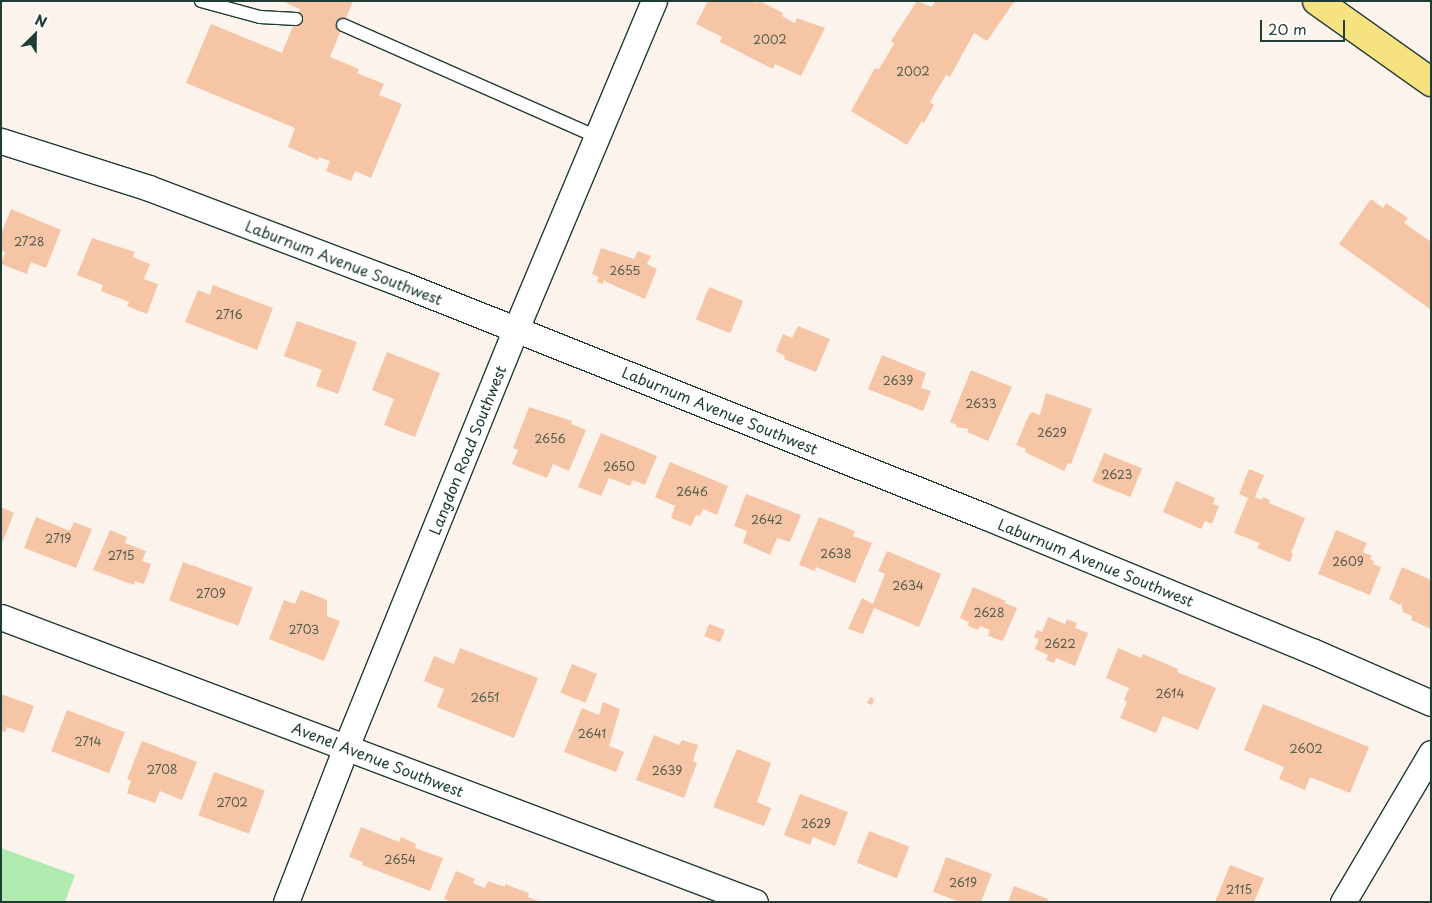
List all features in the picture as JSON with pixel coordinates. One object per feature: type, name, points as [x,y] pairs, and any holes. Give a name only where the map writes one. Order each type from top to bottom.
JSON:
[{"type":"main road","points":[[1319,2],[1431,82]]},
{"type":"street","name":"Langdon Road Southwest","points":[[286,902],[346,747],[516,329],[654,1]]},
{"type":"street","name":"Laburnum Avenue Southwest","points":[[1,142],[149,188],[516,329],[984,516],[1312,651],[1431,703]]},
{"type":"street","name":"Avenel Avenue Southwest","points":[[1,617],[755,902]]},
{"type":"street","points":[[1343,902],[1431,753]]},
{"type":"lane","points":[[201,1],[260,17],[296,19]]},
{"type":"lane","points":[[343,25],[597,137]]},
{"type":"green space","points":[[1,848],[75,875],[65,902],[1,902]]},
{"type":"building","points":[[282,1],[353,1],[330,57],[359,69],[357,73],[384,84],[379,95],[402,104],[371,178],[355,171],[351,181],[326,171],[330,161],[319,157],[318,160],[288,147],[295,128],[186,83],[211,24],[282,53],[300,9]]},
{"type":"building","points":[[708,1],[753,1],[757,3],[760,1],[783,13],[782,16],[795,23],[797,18],[825,28],[801,76],[775,64],[773,69],[720,42],[722,37],[696,24]]},
{"type":"building","points":[[917,1],[932,7],[935,1],[1014,2],[987,41],[974,33],[950,77],[946,75],[930,102],[934,105],[924,123],[922,121],[907,145],[851,111],[875,68],[879,69],[894,44],[891,41]]},
{"type":"building","points":[[1371,199],[1383,208],[1386,203],[1408,218],[1404,223],[1431,242],[1430,309],[1339,244]]},
{"type":"building","points":[[11,209],[61,230],[46,268],[31,262],[27,274],[1,264],[5,252],[1,251],[1,234]]},
{"type":"building","points":[[92,238],[135,252],[133,257],[150,264],[144,279],[158,284],[147,314],[127,306],[129,302],[101,291],[103,285],[77,275]]},
{"type":"building","points":[[601,248],[634,259],[638,251],[651,256],[647,264],[657,269],[645,299],[606,282],[604,279],[603,284],[597,282],[599,277],[592,274]]},
{"type":"building","points":[[213,285],[273,308],[257,350],[185,322],[198,290],[210,295]]},
{"type":"building","points":[[709,287],[743,301],[730,333],[696,319]]},
{"type":"building","points":[[297,321],[357,342],[338,394],[316,386],[322,370],[284,356]]},
{"type":"building","points":[[798,326],[830,339],[816,372],[784,359],[785,356],[776,351],[783,334],[792,338]]},
{"type":"building","points":[[387,352],[440,373],[415,437],[384,425],[394,399],[372,390]]},
{"type":"building","points":[[882,355],[926,373],[921,388],[931,391],[923,411],[868,389]]},
{"type":"building","points":[[971,370],[1012,387],[988,441],[967,432],[969,429],[956,427],[957,425],[950,422]]},
{"type":"building","points":[[1046,393],[1092,409],[1071,464],[1068,463],[1064,471],[1025,452],[1026,449],[1016,445],[1029,415],[1032,412],[1040,415]]},
{"type":"building","points":[[529,407],[572,421],[571,424],[586,430],[569,471],[553,464],[547,478],[512,464],[518,450],[513,448]]},
{"type":"building","points":[[601,433],[657,456],[645,485],[633,480],[630,486],[609,478],[601,496],[578,487]]},
{"type":"building","points":[[1104,453],[1142,468],[1130,497],[1092,482]]},
{"type":"building","points":[[670,462],[728,486],[717,515],[703,509],[700,516],[696,515],[691,526],[671,518],[675,506],[655,497]]},
{"type":"building","points":[[1249,469],[1264,475],[1255,497],[1262,500],[1263,497],[1270,500],[1269,503],[1305,518],[1291,553],[1293,554],[1290,562],[1257,548],[1260,543],[1234,533],[1248,498],[1239,494]]},
{"type":"building","points":[[1176,481],[1215,498],[1213,504],[1219,506],[1212,524],[1205,521],[1201,529],[1163,512]]},
{"type":"building","points":[[746,494],[801,515],[790,542],[777,538],[770,555],[743,543],[747,531],[734,526]]},
{"type":"building","points":[[1,507],[14,513],[3,541],[1,541]]},
{"type":"building","points":[[36,517],[70,531],[74,522],[92,529],[76,568],[24,548]]},
{"type":"building","points":[[819,517],[855,531],[853,536],[872,543],[855,583],[816,567],[815,571],[799,565]]},
{"type":"building","points":[[110,530],[127,537],[125,543],[146,551],[142,561],[151,564],[144,584],[135,581],[134,585],[93,570]]},
{"type":"building","points":[[1336,530],[1367,543],[1363,552],[1372,556],[1370,559],[1374,561],[1373,564],[1381,567],[1370,595],[1318,574]]},
{"type":"building","points":[[887,551],[941,574],[919,627],[874,608],[863,634],[848,629],[862,598],[873,604],[885,574],[878,571]]},
{"type":"building","points":[[183,562],[253,587],[239,626],[169,601]]},
{"type":"building","points":[[1402,567],[1431,580],[1431,629],[1411,620],[1412,616],[1403,612],[1401,603],[1399,605],[1389,599]]},
{"type":"building","points":[[973,587],[1006,601],[1005,603],[1017,608],[1003,641],[988,636],[990,630],[980,626],[978,630],[968,626],[969,622],[960,618]]},
{"type":"building","points":[[301,590],[327,600],[327,616],[340,621],[324,661],[269,639],[284,600],[295,604]]},
{"type":"building","points":[[1048,617],[1065,624],[1067,619],[1077,623],[1075,628],[1088,633],[1075,666],[1056,658],[1054,663],[1046,660],[1048,655],[1035,649],[1039,639],[1034,637],[1037,630],[1042,632]]},
{"type":"building","points":[[709,624],[725,630],[720,642],[704,636]]},
{"type":"building","points":[[460,648],[538,678],[514,738],[437,707],[444,689],[424,681],[434,656],[454,664]]},
{"type":"building","points":[[1118,648],[1141,658],[1143,654],[1178,669],[1177,672],[1216,688],[1198,730],[1163,716],[1156,733],[1120,718],[1127,702],[1124,700],[1129,688],[1106,678]]},
{"type":"building","points":[[572,664],[597,674],[585,703],[560,693]]},
{"type":"building","points":[[1,694],[34,706],[24,733],[7,727],[5,732],[1,731]]},
{"type":"building","points":[[870,697],[874,699],[872,705],[867,703]]},
{"type":"building","points":[[603,702],[620,709],[609,746],[624,752],[616,772],[564,752],[582,708],[599,715]]},
{"type":"building","points":[[1263,704],[1369,747],[1350,793],[1310,777],[1305,790],[1279,779],[1284,767],[1244,750]]},
{"type":"building","points":[[67,710],[125,732],[109,773],[51,751]]},
{"type":"building","points":[[654,735],[679,745],[682,740],[698,745],[693,761],[697,763],[684,798],[636,780]]},
{"type":"building","points":[[142,741],[197,762],[182,800],[160,791],[155,803],[127,793],[131,781],[127,779]]},
{"type":"building","points":[[737,749],[771,763],[757,802],[771,808],[764,826],[713,807]]},
{"type":"building","points":[[214,772],[265,790],[249,834],[198,815]]},
{"type":"building","points":[[800,794],[848,812],[835,846],[813,837],[810,845],[784,835]]},
{"type":"building","points":[[361,827],[399,842],[401,837],[416,844],[415,848],[443,858],[430,891],[362,865],[363,862],[349,857]]},
{"type":"building","points":[[869,831],[909,846],[897,878],[857,863]]},
{"type":"building","points":[[946,857],[992,874],[981,902],[960,902],[933,892]]},
{"type":"building","points":[[1230,865],[1264,878],[1254,902],[1215,902]]},
{"type":"building","points":[[456,871],[475,879],[473,883],[485,888],[488,881],[505,887],[505,884],[529,893],[528,897],[541,902],[451,902],[444,899]]},
{"type":"building","points":[[1014,886],[1048,899],[1047,902],[1008,902]]}]
